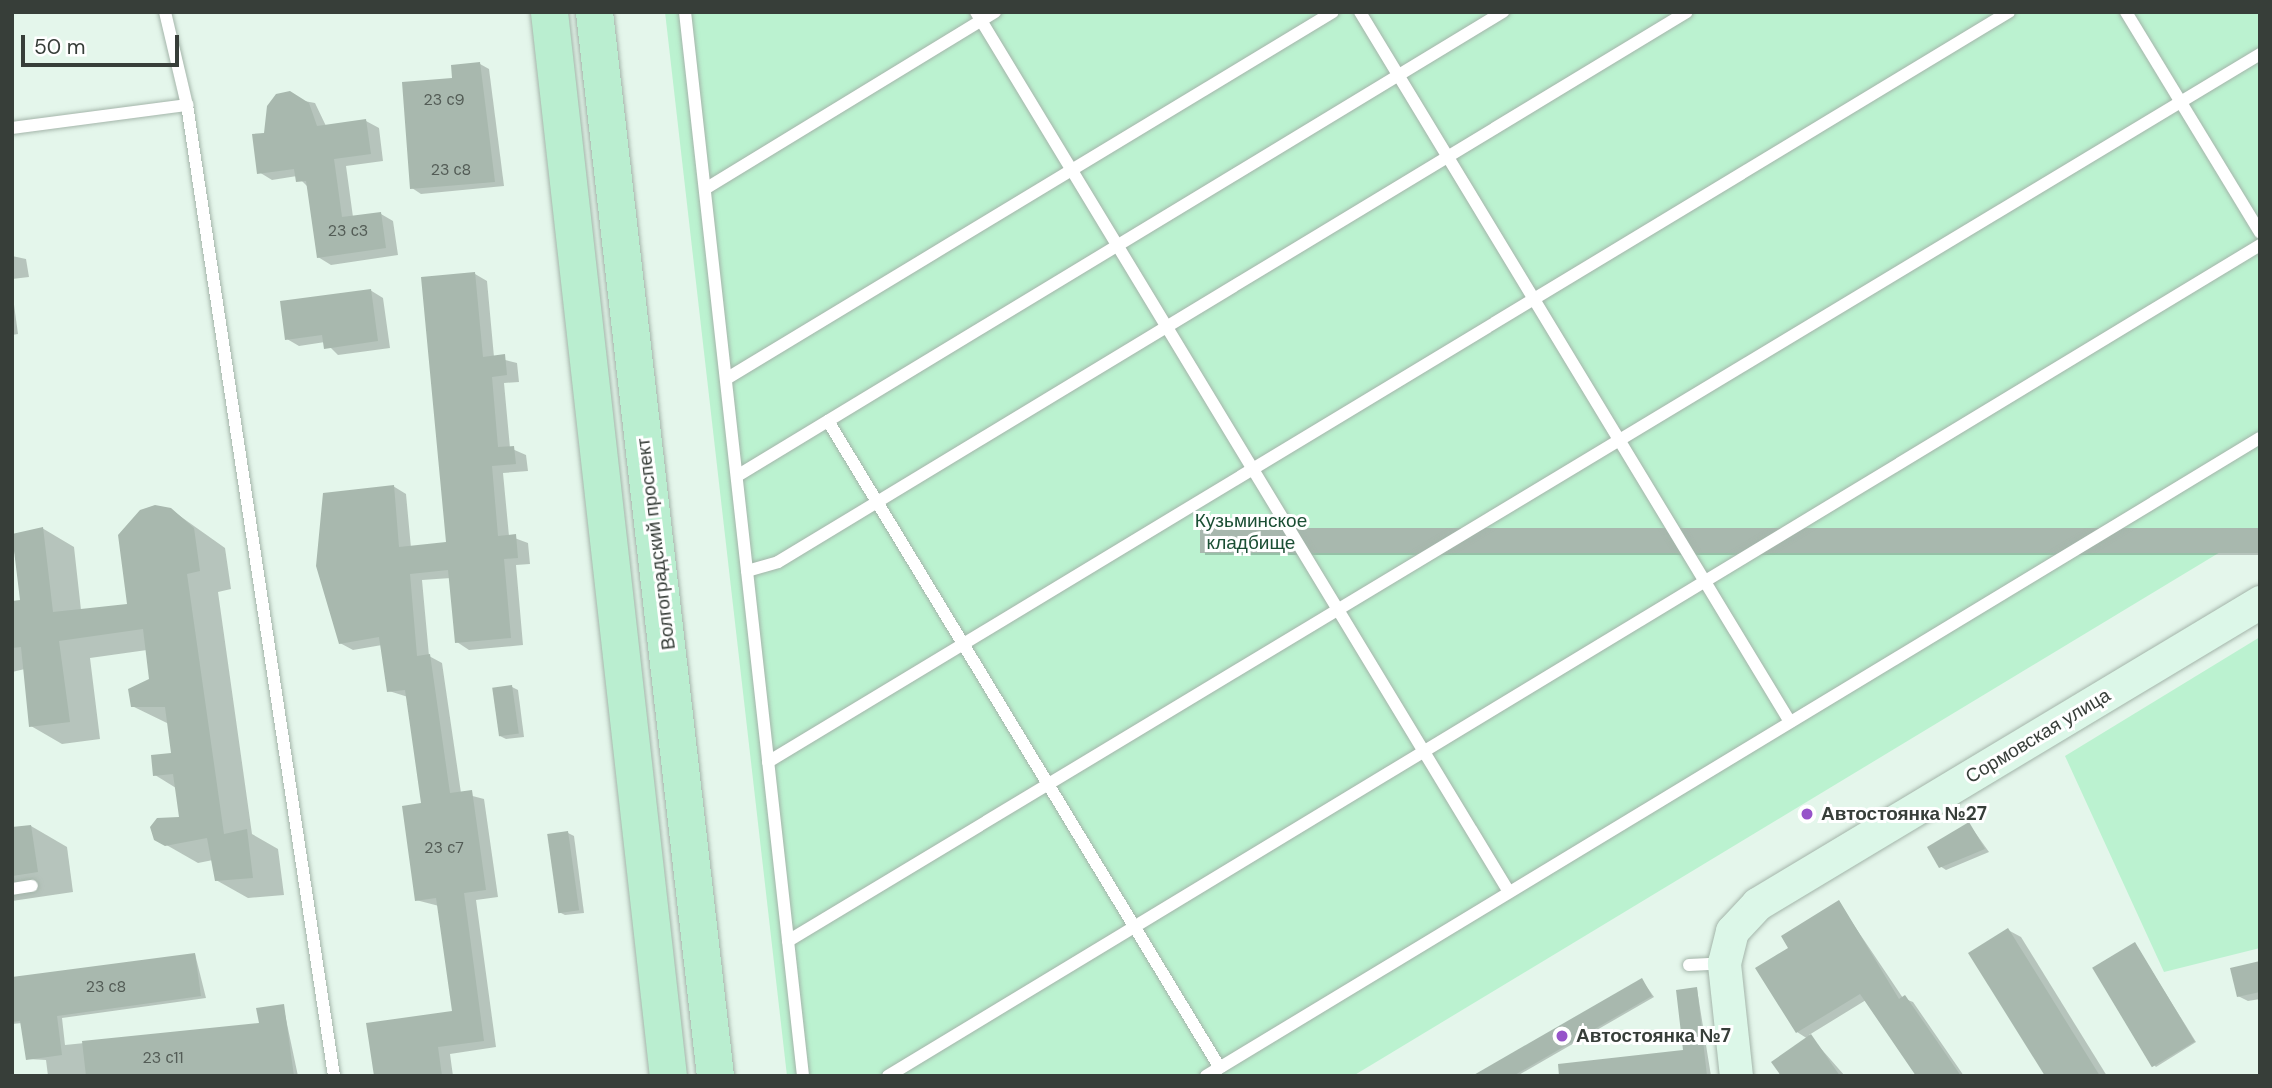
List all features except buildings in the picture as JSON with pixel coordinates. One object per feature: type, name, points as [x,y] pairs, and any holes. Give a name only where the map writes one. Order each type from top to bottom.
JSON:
[{"type":"main road","points":[[549,12],[668,1076]]},
{"type":"main road","name":"Волгоградский проспект","points":[[594,12],[715,1076]]},
{"type":"street","name":"Сормовская улица","points":[[1736,1076],[1724,963],[1732,931],[1757,904],[2260,602]]},
{"type":"lane","points":[[165,12],[187,105],[334,1076]]},
{"type":"lane","points":[[705,189],[978,17],[995,12]]},
{"type":"lane","points":[[726,379],[1333,12]]},
{"type":"lane","points":[[1360,12],[1790,722]]},
{"type":"lane","points":[[737,476],[1503,12]]},
{"type":"lane","points":[[747,571],[778,562],[1687,12]]},
{"type":"lane","points":[[768,762],[2009,12]]},
{"type":"lane","points":[[2126,12],[2260,232]]},
{"type":"lane","points":[[687,13],[803,1076]]},
{"type":"lane","points":[[978,17],[1509,892]]},
{"type":"lane","points":[[788,941],[1049,787],[2260,54]]},
{"type":"lane","points":[[12,128],[187,105]]},
{"type":"lane","points":[[888,1076],[2260,245]]},
{"type":"lane","points":[[828,421],[1220,1068]]},
{"type":"lane","points":[[1206,1076],[2260,438]]},
{"type":"lane","points":[[12,889],[32,886]]},
{"type":"lane","points":[[1689,965],[1724,963]]},
{"type":"green space","name":"Кузьминское кладбище","points":[[665,12],[2260,12],[2260,528],[1353,1076],[787,1076]]},
{"type":"green space","points":[[2260,637],[2260,948],[2164,972],[2065,756]]},
{"type":"place","name":"Автостоянка №27","points":[[1807,814]]},
{"type":"place","name":"Автостоянка №7","points":[[1562,1036]]}]
